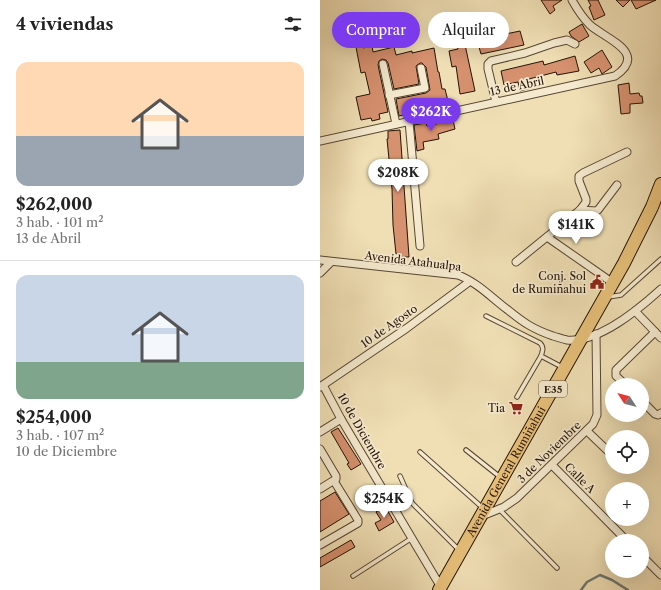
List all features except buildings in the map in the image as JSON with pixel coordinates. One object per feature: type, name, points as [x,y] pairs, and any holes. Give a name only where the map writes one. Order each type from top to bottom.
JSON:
[{"type":"highway","name":"Avenida General Rumiñahui","points":[[441,589],[502,478],[606,297],[643,226],[661,186]]},
{"type":"street","name":"13 de Abril","points":[[320,141],[615,76],[624,70],[628,60],[627,53],[622,47],[591,25],[576,8],[572,0]]},
{"type":"street","points":[[496,102],[488,69],[488,64],[492,61],[526,53],[567,40],[575,44]]},
{"type":"street","points":[[383,64],[396,124]]},
{"type":"street","points":[[389,95],[425,88],[421,68]]},
{"type":"street","points":[[409,121],[420,246]]},
{"type":"street","points":[[516,262],[580,210],[586,202],[579,181],[579,176],[627,152]]},
{"type":"street","points":[[580,210],[598,210],[618,185]]},
{"type":"street","points":[[547,237],[613,283]]},
{"type":"street","name":"Avenida Atahualpa","points":[[320,260],[458,275],[534,329],[566,340],[574,340],[591,336],[614,326],[635,311],[661,288]]},
{"type":"street","points":[[320,273],[331,262]]},
{"type":"street","name":"10 de Agosto","points":[[321,386],[407,328],[469,282]]},
{"type":"street","points":[[635,311],[661,338]]},
{"type":"street","points":[[618,378],[616,376],[616,370],[655,332]]},
{"type":"street","name":"3 de Noviembre","points":[[483,513],[498,509],[517,498],[593,424],[597,415],[596,334]]},
{"type":"street","name":"10 de Diciembre","points":[[321,386],[342,419],[441,589]]},
{"type":"street","points":[[649,408],[655,414],[658,415],[661,413]]},
{"type":"street","points":[[320,432],[342,419]]},
{"type":"street","points":[[587,431],[605,448]]},
{"type":"street","points":[[320,449],[336,476],[334,481],[320,489]]},
{"type":"street","name":"Calle A","points":[[552,465],[620,534]]},
{"type":"street","points":[[320,545],[358,523],[358,520],[334,481]]},
{"type":"street","points":[[649,563],[661,575]]},
{"type":"lane","points":[[606,297],[621,295],[660,263]]},
{"type":"lane","points":[[486,316],[540,343],[543,349],[541,356],[517,397]]},
{"type":"lane","points":[[541,356],[565,368]]},
{"type":"lane","points":[[466,450],[502,478]]},
{"type":"lane","points":[[420,452],[483,513]]},
{"type":"lane","points":[[400,476],[412,503],[461,552]]},
{"type":"lane","points":[[498,509],[557,568]]},
{"type":"lane","points":[[353,576],[412,538]]},
{"type":"waterway","points":[[581,590],[587,582],[600,575],[612,580],[628,590]]},
{"type":"place","name":"Conj. Sol de Rumiñahui","points":[[597,282]]},
{"type":"place","name":"Tia","points":[[516,408]]}]
